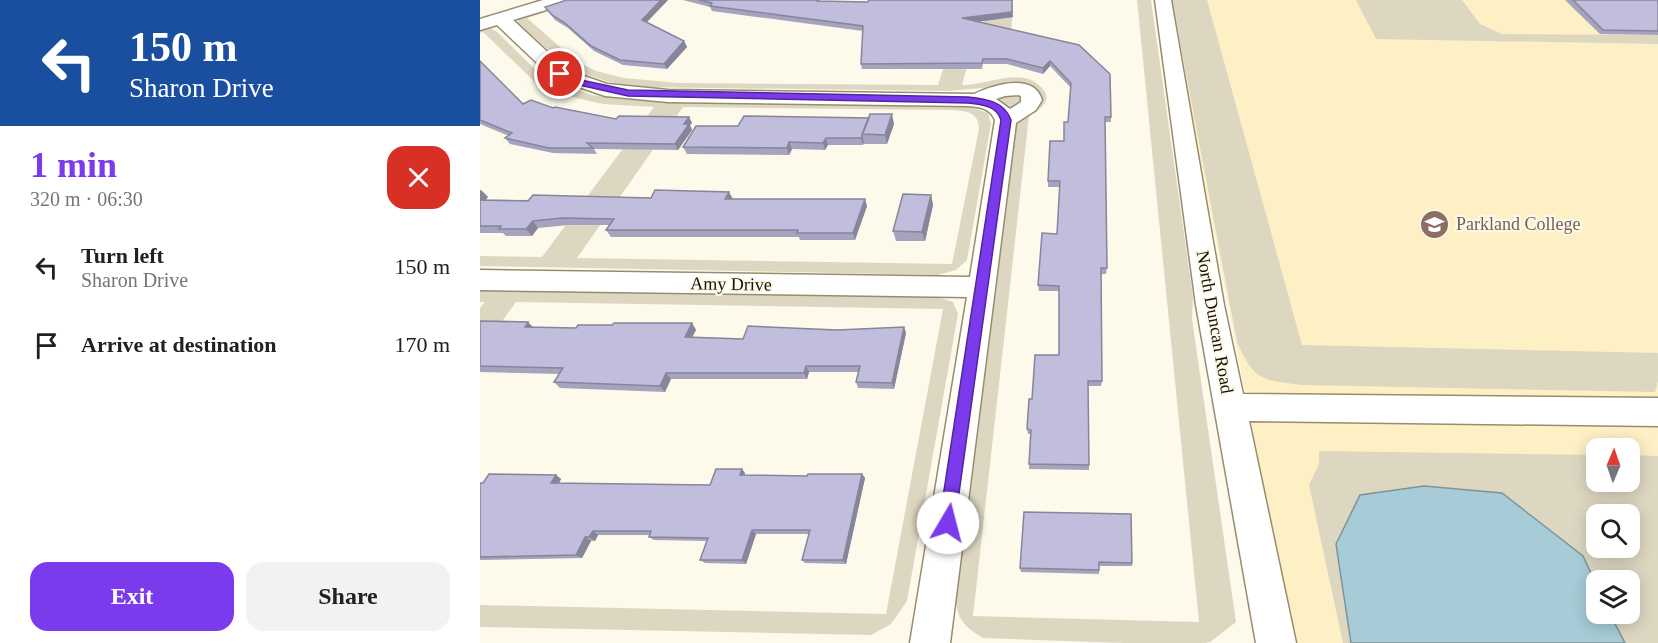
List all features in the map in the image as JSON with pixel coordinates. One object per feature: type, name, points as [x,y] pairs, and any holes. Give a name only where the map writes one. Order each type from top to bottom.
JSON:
[{"type":"street","points":[[480,26],[560,0]]},
{"type":"street","name":"North Duncan Road","points":[[1163,0],[1210,305],[1276,643]]},
{"type":"street","points":[[501,19],[560,74],[605,90],[668,96],[994,109],[1029,106],[1032,96],[1025,90],[1004,89],[994,109],[982,287],[930,643]]},
{"type":"street","name":"Amy Drive","points":[[480,280],[982,287]]},
{"type":"street","points":[[1230,407],[1658,412]]},
{"type":"shaded area","points":[[582,0],[527,18],[576,61],[596,71],[624,78],[678,83],[938,85],[958,23],[983,24],[990,0],[1013,0],[1011,38],[975,37],[962,85],[1003,78],[1024,78],[1034,81],[1042,88],[1046,97],[1043,106],[1029,116],[973,616],[1199,622],[1137,0],[1151,0],[1193,297],[1192,319],[1236,622],[1210,642],[1205,643],[1124,643],[983,638],[965,624],[958,613],[954,590],[1015,121],[982,88],[948,91],[636,87],[609,82],[573,70],[516,23],[521,16]]},
{"type":"shaded area","name":"Parkland College","points":[[1169,0],[1658,0],[1658,643],[1294,643]]},
{"type":"shaded area","points":[[1172,0],[1207,0],[1302,345],[1658,353],[1658,381],[1655,392],[1303,385],[1278,382],[1261,376],[1249,364],[1237,342]]},
{"type":"shaded area","points":[[1356,0],[1462,0],[1480,24],[1502,34],[1658,35],[1658,44],[1376,39]]},
{"type":"shaded area","points":[[490,28],[496,31],[542,76],[592,95],[620,99],[960,104],[988,113],[991,124],[967,260],[956,270],[938,275],[480,266],[480,256],[542,257],[654,107],[603,104],[576,98],[538,85],[483,32],[480,33],[480,29]],"holes":[[[683,107],[950,110],[974,115],[979,129],[952,264],[577,258]]]},
{"type":"shaded area","points":[[480,290],[932,295],[953,302],[958,314],[907,601],[891,624],[871,635],[480,627],[480,605],[886,614],[943,309],[516,302],[480,352],[480,308],[485,302],[480,302]]},
{"type":"shaded area","points":[[1319,451],[1586,455],[1586,492],[1640,492],[1640,455],[1658,456],[1658,643],[1343,643],[1309,485],[1319,464]]},
{"type":"water","points":[[1424,486],[1502,493],[1583,556],[1590,570],[1586,570],[1586,624],[1615,624],[1625,643],[1351,643],[1336,544],[1360,495]]},
{"type":"building","points":[[564,0],[661,0],[642,20],[684,41],[664,64],[620,60],[591,46],[545,7]]},
{"type":"building","points":[[699,0],[868,2],[869,0],[1012,0],[1012,12],[962,18],[1079,45],[1110,74],[1111,117],[1105,117],[1107,268],[1101,268],[1102,381],[1088,381],[1089,465],[1029,464],[1031,430],[1027,429],[1035,355],[1059,355],[1059,286],[1038,285],[1042,233],[1057,234],[1060,181],[1048,181],[1050,141],[1064,141],[1064,122],[1068,122],[1071,83],[1050,61],[1043,68],[1007,59],[983,59],[982,63],[861,64],[863,26],[710,6],[712,3]]},
{"type":"building","points":[[1573,0],[1658,0],[1658,31],[1603,30]]},
{"type":"building","points":[[480,61],[523,104],[531,100],[553,108],[616,119],[619,116],[689,117],[684,124],[689,124],[675,144],[587,143],[593,148],[549,148],[505,138],[512,133],[480,120]]},
{"type":"building","points":[[870,114],[892,114],[885,135],[862,134]]},
{"type":"building","points":[[744,116],[869,118],[861,138],[826,138],[823,143],[789,142],[787,148],[683,147],[696,126],[738,126]]},
{"type":"building","points":[[655,190],[729,192],[725,199],[865,199],[853,233],[797,233],[798,230],[606,230],[614,219],[562,218],[533,221],[526,229],[480,226],[480,200],[528,201],[533,195],[651,198]]},
{"type":"building","points":[[903,194],[931,195],[922,232],[893,231]]},
{"type":"building","points":[[480,321],[528,322],[525,327],[576,328],[578,325],[612,325],[614,323],[692,323],[685,337],[743,339],[748,326],[837,330],[904,327],[892,383],[856,382],[860,366],[806,366],[804,373],[666,373],[660,386],[554,382],[563,368],[480,366]]},
{"type":"building","points":[[716,469],[742,469],[740,475],[862,474],[843,560],[802,560],[810,530],[752,530],[742,560],[700,560],[708,538],[649,537],[651,531],[593,531],[589,537],[585,537],[576,555],[480,557],[480,483],[483,483],[489,474],[556,475],[551,483],[710,485]]},
{"type":"building","points":[[1024,512],[1131,514],[1132,563],[1099,562],[1099,570],[1020,568]]},
{"type":"place","name":"Parkland College","points":[[1435,224]]},
{"type":"route","points":[[560,74],[605,90],[628,93],[668,96],[979,100],[998,108],[1004,114],[1006,120],[948,523]]}]
